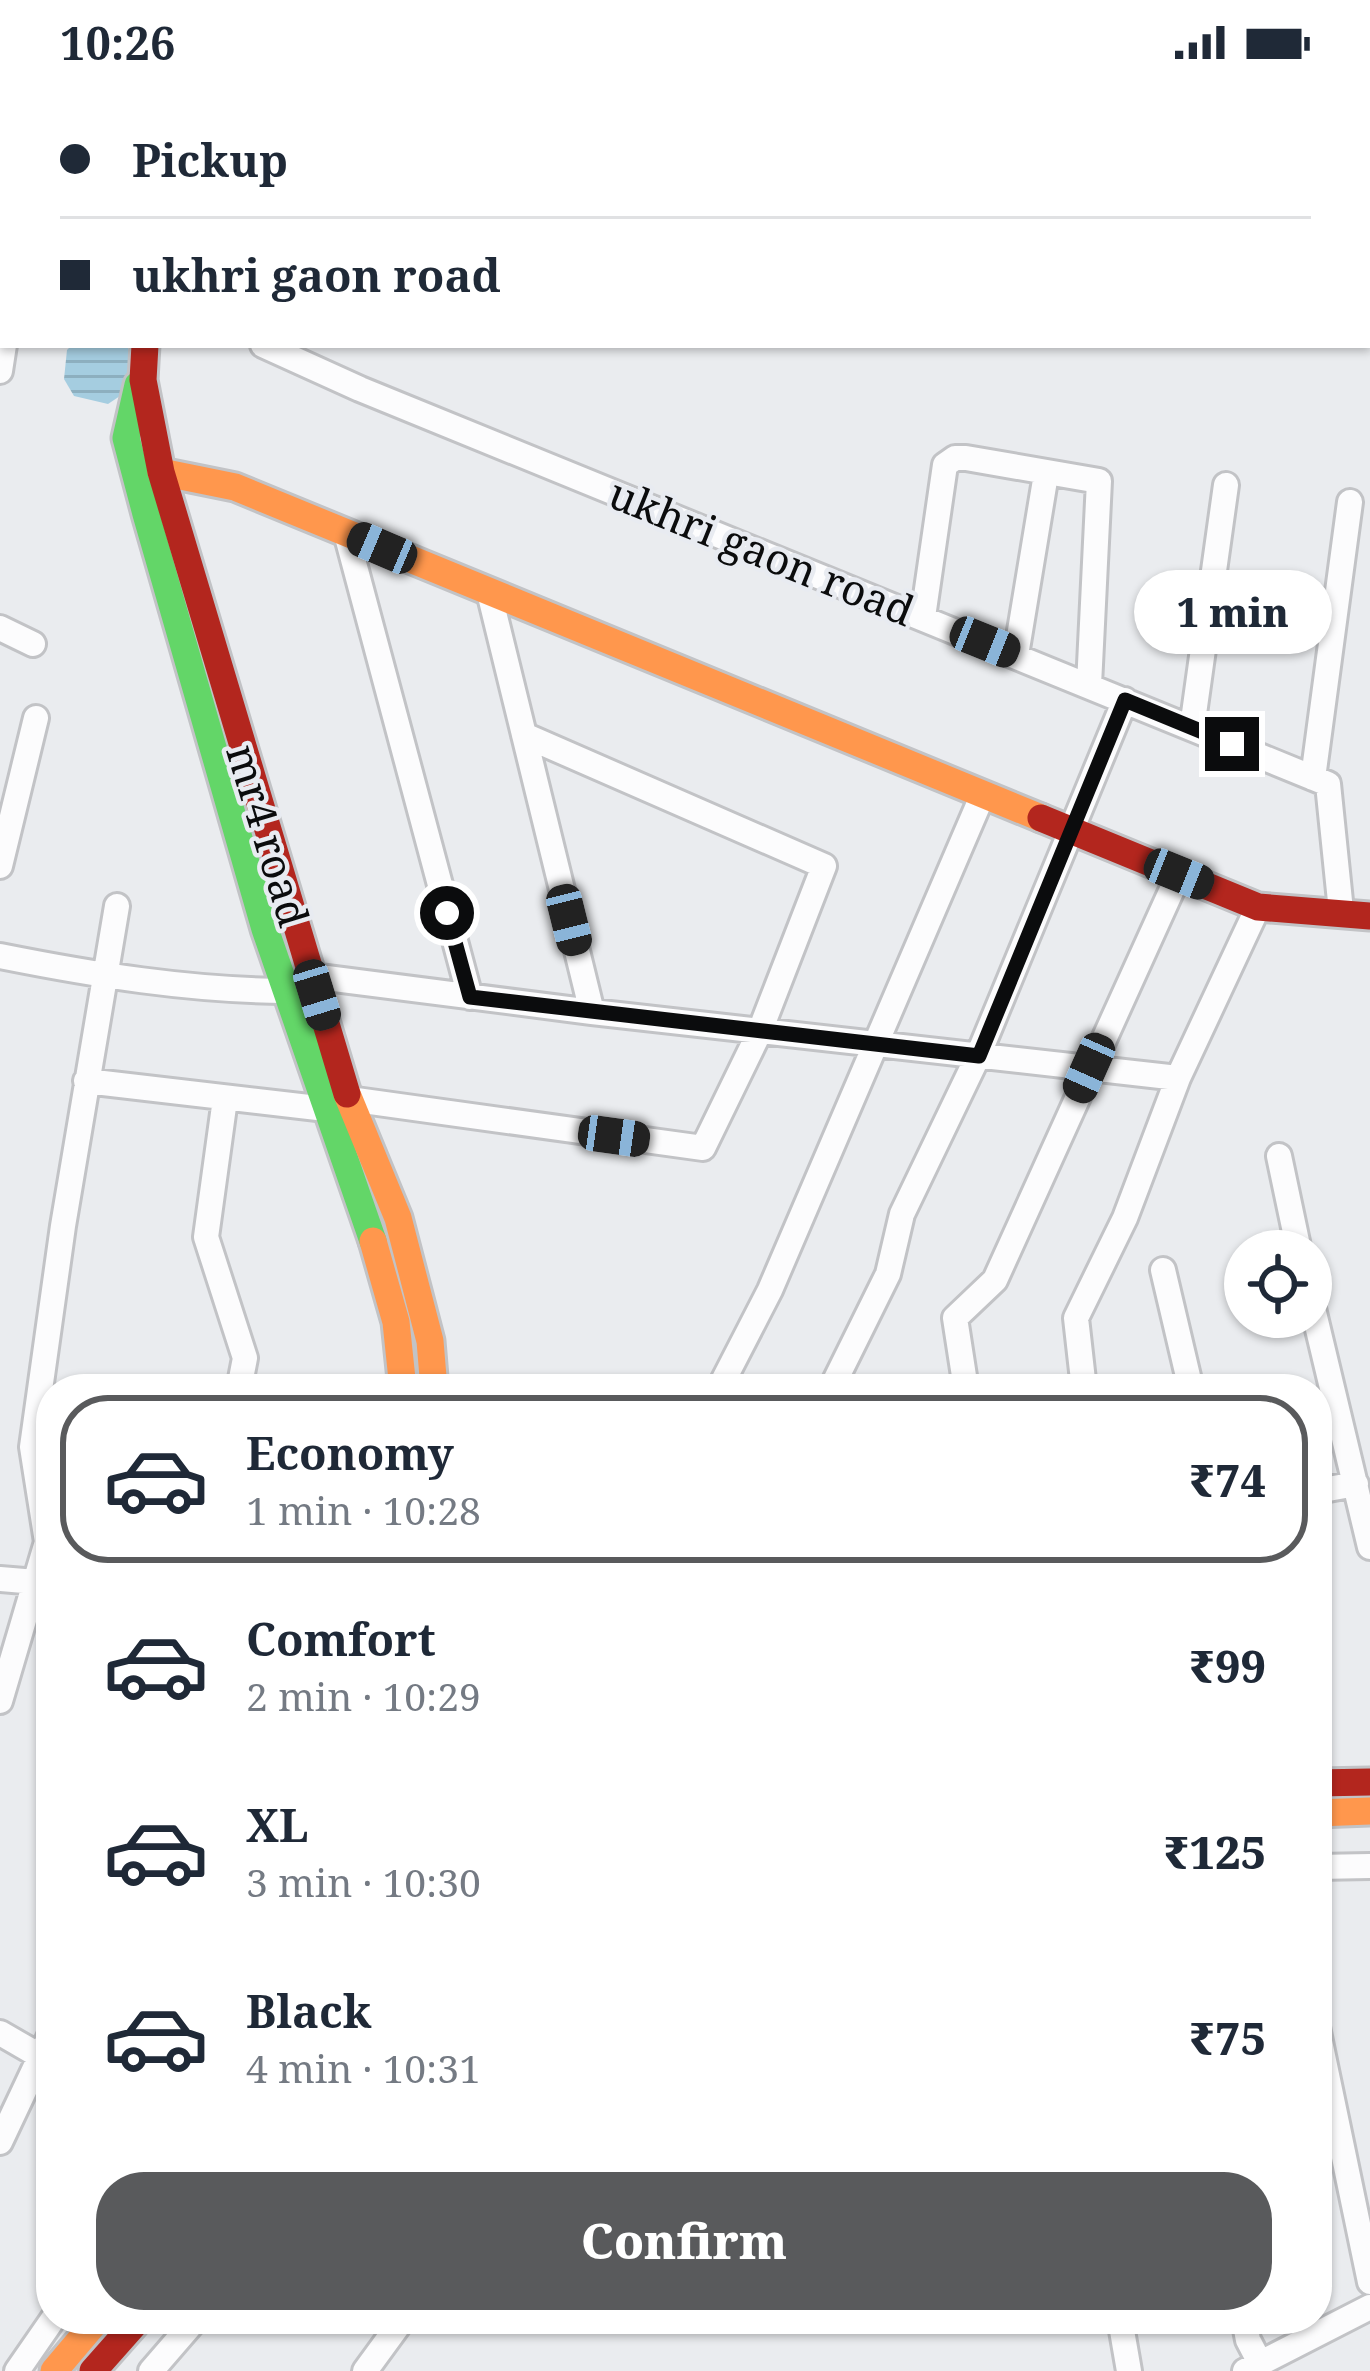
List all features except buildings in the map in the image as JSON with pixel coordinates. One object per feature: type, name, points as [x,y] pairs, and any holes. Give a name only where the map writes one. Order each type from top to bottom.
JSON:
[{"type":"street","name":"mr4 road","points":[[141,348],[161,472],[311,976],[337,1104],[396,1322],[401,1374]]},
{"type":"street","name":"mr4 road","points":[[141,348],[126,438],[265,929],[286,991],[337,1104],[398,1218],[430,1341],[433,1374]]},
{"type":"street","name":"ukhri gaon road","points":[[270,348],[1320,781]]},
{"type":"street","points":[[923,616],[945,465],[966,458],[1100,481],[1088,685]]},
{"type":"street","points":[[161,472],[235,487],[1258,907],[1370,916]]},
{"type":"street","points":[[1016,655],[1046,474]]},
{"type":"street","points":[[1192,728],[1226,485]]},
{"type":"street","points":[[1341,911],[1320,781],[1350,502]]},
{"type":"street","points":[[346,532],[470,997]]},
{"type":"street","points":[[489,592],[592,1012]]},
{"type":"street","points":[[0,628],[33,644]]},
{"type":"street","points":[[841,1374],[888,1274],[902,1214],[979,1056],[1125,700]]},
{"type":"street","points":[[0,866],[36,718]]},
{"type":"street","points":[[86,1081],[225,1099],[337,1104],[703,1148],[760,1031],[824,866],[524,735]]},
{"type":"street","points":[[726,1374],[770,1290],[983,794]]},
{"type":"street","points":[[964,1374],[955,1318],[995,1280],[1179,874]]},
{"type":"street","points":[[49,1374],[86,1081],[118,907]]},
{"type":"street","points":[[1082,1374],[1076,1318],[1125,1218],[1178,1078],[1258,907]]},
{"type":"street","points":[[0,956],[105,977],[213,990],[286,991]]},
{"type":"street","points":[[311,976],[1178,1078]]},
{"type":"street","points":[[225,1099],[206,1237],[245,1358],[242,1374]]},
{"type":"street","points":[[1279,1156],[1295,1230]]},
{"type":"street","points":[[1162,1270],[1187,1374]]},
{"type":"street","points":[[1321,1338],[1331,1374]]},
{"type":"street","points":[[1332,1377],[1359,1476],[1370,1547]]},
{"type":"street","points":[[0,1579],[36,1582],[0,1701]]},
{"type":"street","points":[[1332,1783],[1370,1782]]},
{"type":"street","points":[[1332,1812],[1370,1811]]},
{"type":"street","points":[[1332,1867],[1370,1866]]},
{"type":"street","points":[[0,2033],[36,2043]]},
{"type":"street","points":[[0,2142],[36,2064]]},
{"type":"street","points":[[1332,2099],[1370,2282]]},
{"type":"street","points":[[1332,2326],[1370,2306]]},
{"type":"street","points":[[16,2371],[42,2334]]},
{"type":"street","points":[[54,2371],[85,2334]]},
{"type":"street","points":[[93,2371],[126,2334]]},
{"type":"street","points":[[151,2371],[183,2334]]},
{"type":"street","points":[[365,2371],[392,2334]]},
{"type":"street","points":[[1123,2334],[1129,2371]]},
{"type":"street","points":[[1247,2334],[1252,2367],[1316,2334]]},
{"type":"water","points":[[128,348],[133,361],[120,396],[108,404],[74,396],[64,379],[67,350]]},
{"type":"traffic: fast","points":[[138,385],[126,438],[146,514],[265,929],[373,1241]]},
{"type":"traffic: slow","points":[[161,472],[235,487],[1041,818]]},
{"type":"traffic: slow","points":[[347,1094],[398,1218],[430,1341],[433,1374]]},
{"type":"traffic: slow","points":[[373,1241],[396,1322],[401,1374]]},
{"type":"traffic: slow","points":[[1332,1812],[1370,1811]]},
{"type":"traffic: slow","points":[[54,2371],[85,2334]]},
{"type":"traffic: jam","points":[[145,348],[143,380],[161,472],[347,1094]]},
{"type":"traffic: jam","points":[[1041,818],[1258,907],[1370,916]]},
{"type":"traffic: jam","points":[[1332,1783],[1370,1782]]},
{"type":"traffic: jam","points":[[93,2371],[126,2334]]},
{"type":"route","points":[[447,913],[470,997],[979,1056],[1125,700],[1232,744]]}]
